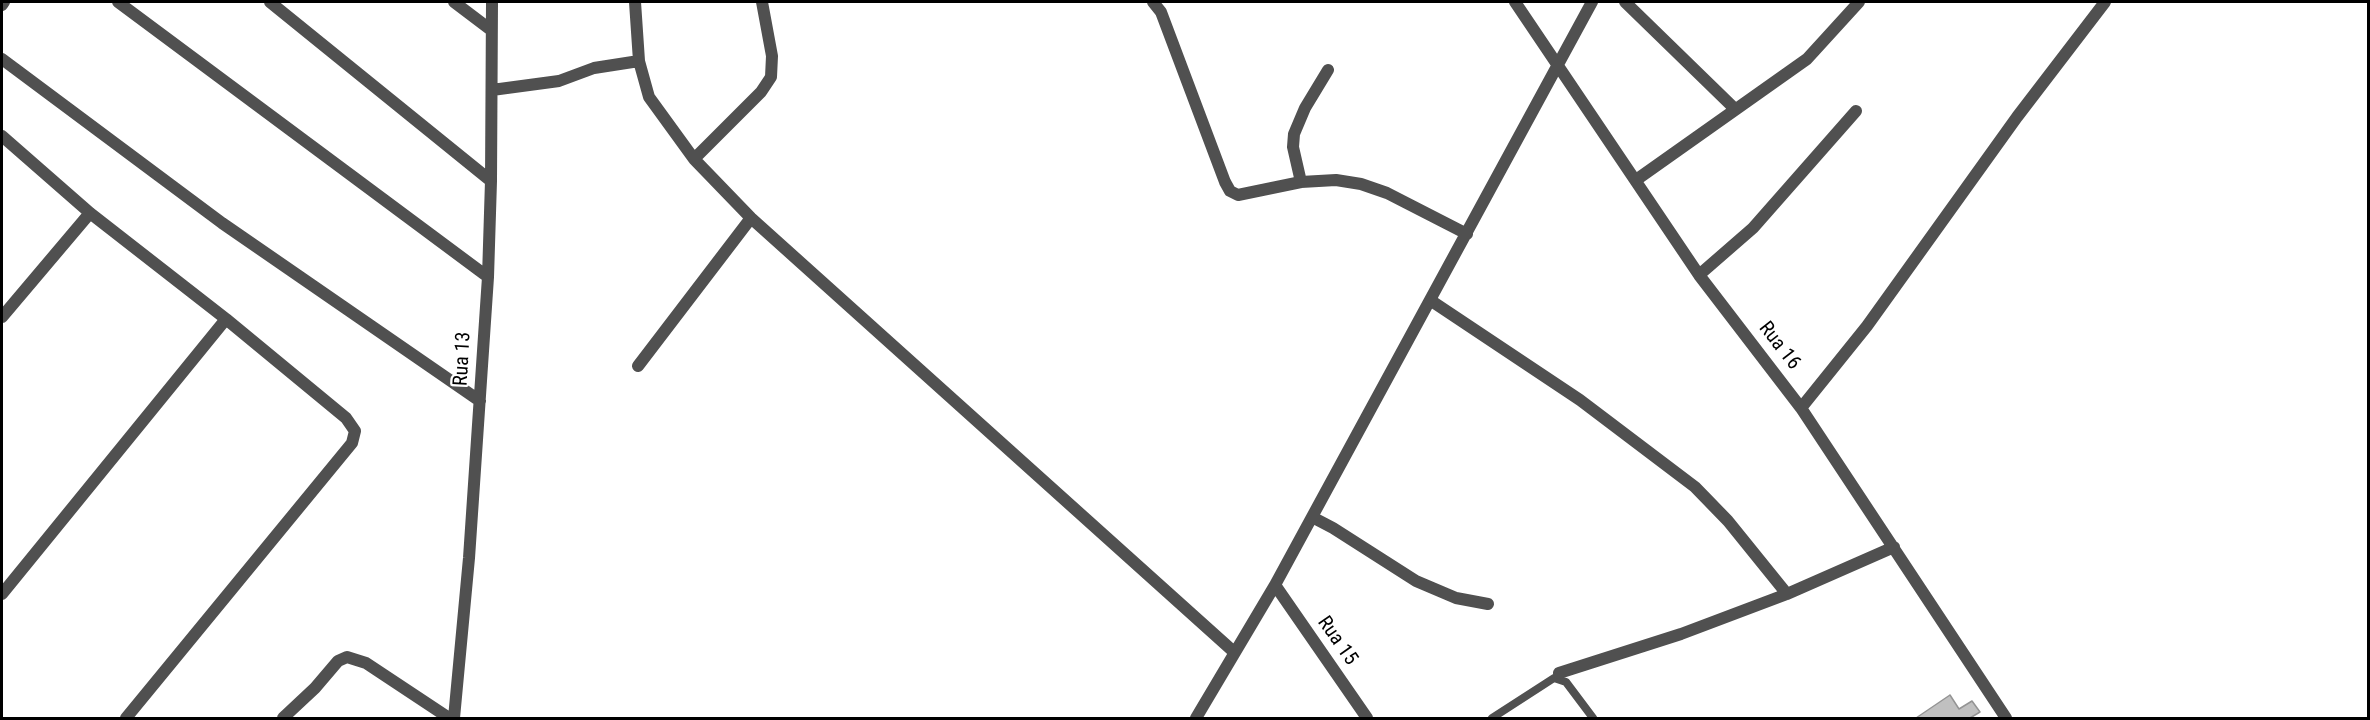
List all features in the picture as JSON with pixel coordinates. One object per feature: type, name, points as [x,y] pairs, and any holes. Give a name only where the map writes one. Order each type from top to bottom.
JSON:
[{"type":"street","points":[[118,2],[488,277]]},
{"type":"street","points":[[270,2],[491,181]]},
{"type":"street","points":[[454,2],[491,30]]},
{"type":"street","name":"Rua 13","points":[[454,718],[488,277],[492,2]]},
{"type":"street","points":[[635,2],[639,61],[649,97],[694,159],[751,218],[1234,652]]},
{"type":"street","points":[[694,159],[761,92],[771,77],[772,56],[762,2]]},
{"type":"street","points":[[1153,2],[1161,12],[1230,191],[1238,195],[1301,182],[1336,180],[1361,184],[1387,193],[1467,234]]},
{"type":"street","name":"Rua 16","points":[[1515,2],[1699,275],[1802,408],[2007,718]]},
{"type":"street","points":[[1196,718],[1275,585],[1592,2]]},
{"type":"street","points":[[1625,2],[1735,109]]},
{"type":"street","points":[[1636,180],[1807,59],[1859,2]]},
{"type":"street","points":[[1802,408],[1874,316],[2099,4]]},
{"type":"street","points":[[2,59],[222,223],[480,401]]},
{"type":"street","points":[[492,90],[559,81],[594,68],[639,61]]},
{"type":"street","points":[[1301,182],[1293,147],[1294,134],[1305,108],[1328,70]]},
{"type":"street","points":[[1699,275],[1753,228],[1856,111]]},
{"type":"street","points":[[2,136],[90,213],[226,319],[346,418],[355,431],[352,442],[126,718]]},
{"type":"street","points":[[2,317],[90,213]]},
{"type":"street","points":[[638,366],[751,218]]},
{"type":"street","points":[[1430,300],[1580,400],[1695,487],[1728,521],[1787,594]]},
{"type":"street","points":[[2,594],[226,319]]},
{"type":"street","points":[[1312,517],[1334,528],[1416,581],[1456,598],[1488,604]]},
{"type":"street","points":[[1559,673],[1681,634],[1787,594],[1894,546]]},
{"type":"street","name":"Rua 15","points":[[1275,585],[1367,718]]},
{"type":"street","points":[[283,718],[315,688],[338,661],[347,657],[366,663],[449,718]]},
{"type":"lane","points":[[1492,718],[1554,678],[1566,682],[1593,718]]},
{"type":"building","points":[[1950,695],[1959,709],[1972,701],[1980,712],[1970,718],[1916,718]]}]
